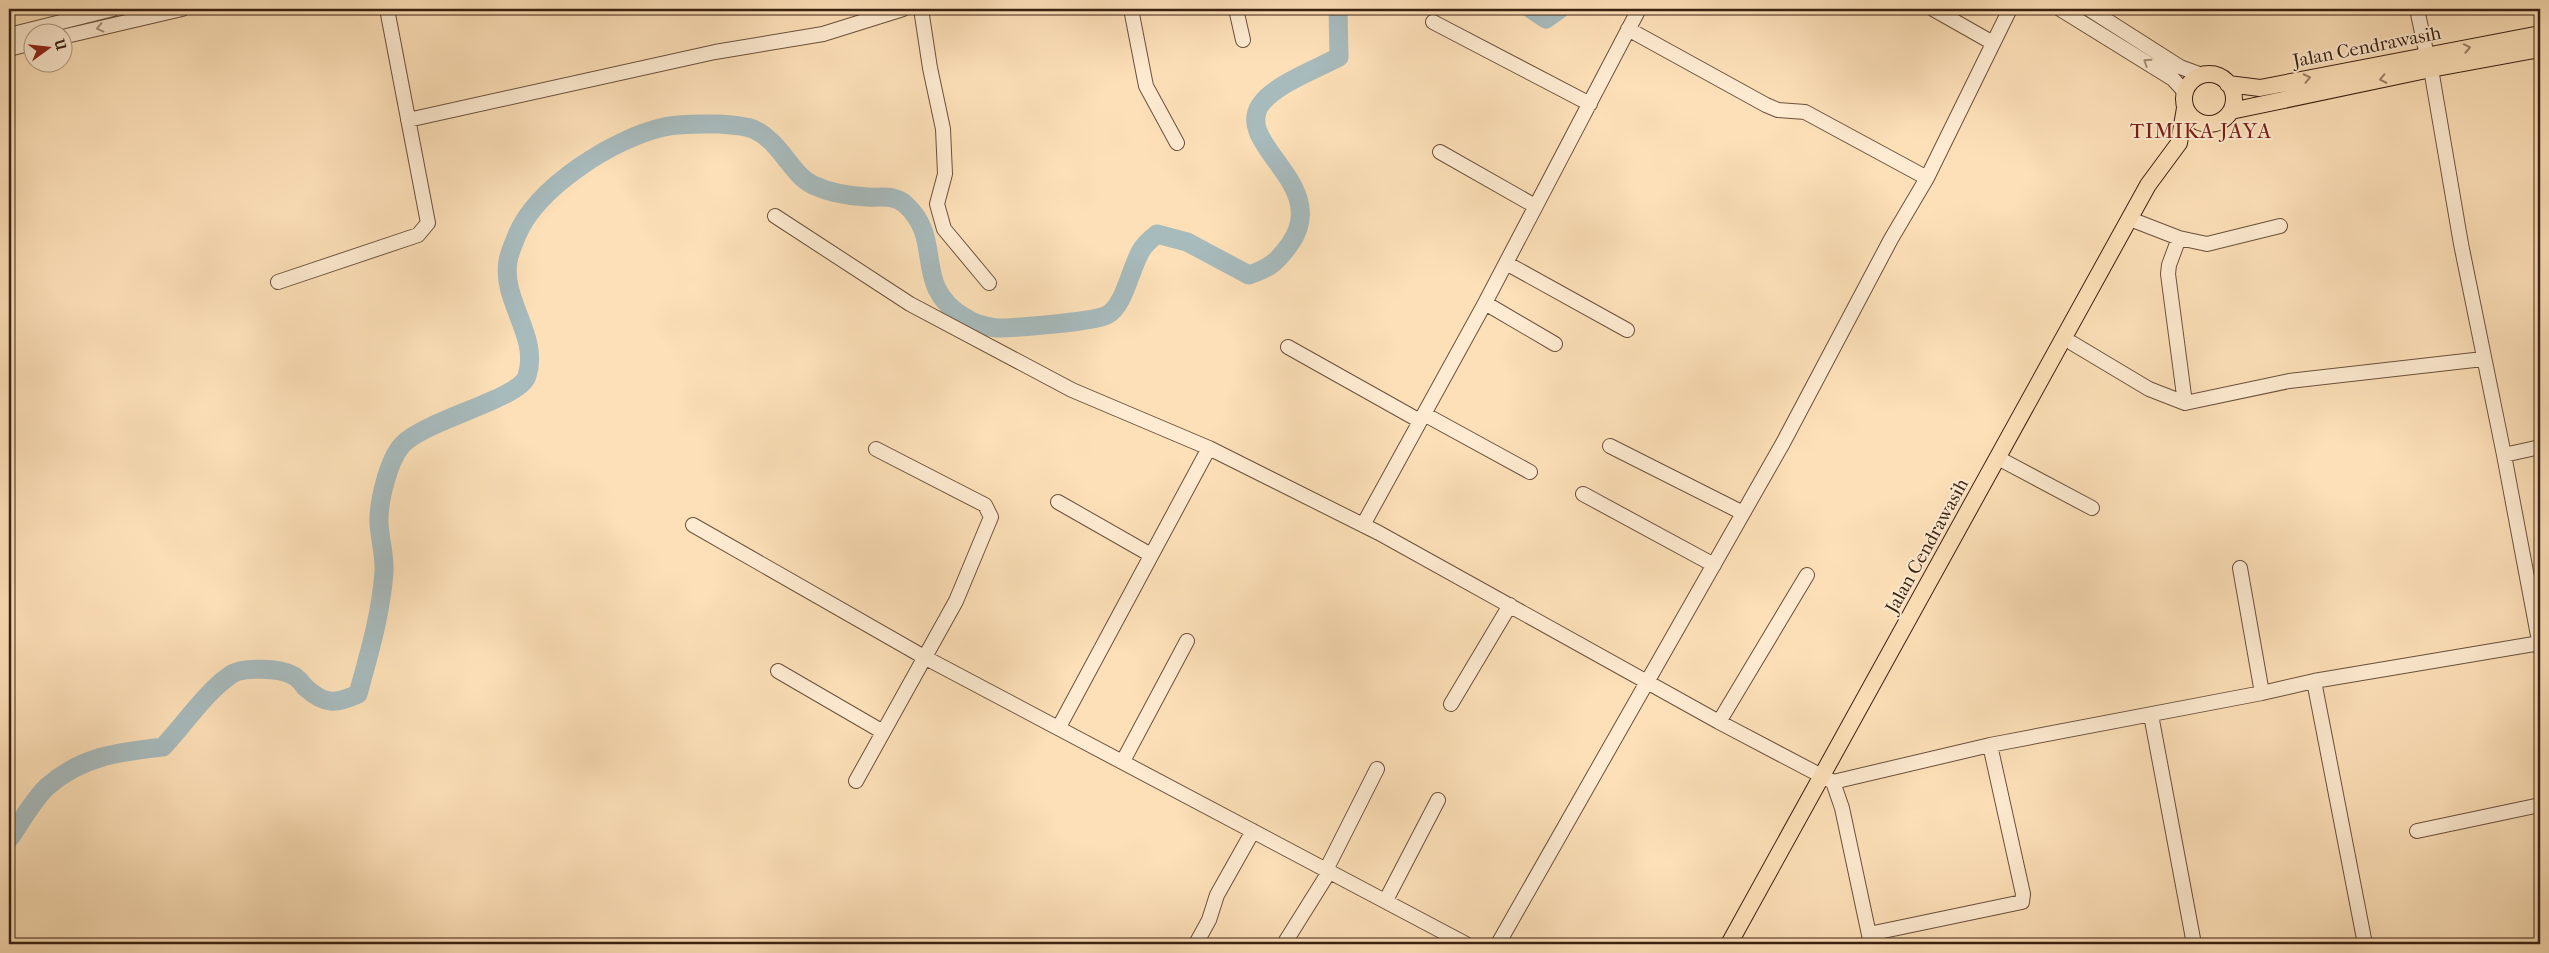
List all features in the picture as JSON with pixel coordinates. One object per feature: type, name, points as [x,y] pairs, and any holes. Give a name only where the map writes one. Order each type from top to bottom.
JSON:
[{"type":"main road","name":"Jalan Cendrawasih","points":[[2429,62],[2540,34]]},
{"type":"main road","name":"Jalan Cendrawasih","points":[[2228,84],[2260,88],[2429,62],[2540,49]]},
{"type":"main road","points":[[2230,111],[2429,62]]},
{"type":"main road","points":[[2202,76],[2219,77],[2228,84],[2233,94],[2230,111],[2223,120],[2212,124],[2179,143],[2185,100],[2190,83],[2202,76]]},
{"type":"main road","points":[[2185,100],[2196,121],[2212,124]]},
{"type":"main road","name":"Jalan Cendrawasih","points":[[1741,944],[1828,779],[2133,221],[2148,185],[2162,169],[2179,143]]},
{"type":"main road","name":"Jalan Cendrawasih","points":[[2002,461],[2072,344],[2083,313]]},
{"type":"main road","name":"Jalan Cendrawasih","points":[[1729,944],[1828,779]]},
{"type":"street","points":[[9,35],[75,13],[113,9]]},
{"type":"street","points":[[72,34],[151,12],[182,9]]},
{"type":"street","points":[[278,282],[406,239],[425,229],[428,223],[386,9]]},
{"type":"street","points":[[408,120],[715,52],[823,34],[903,9]]},
{"type":"street","points":[[921,9],[930,68],[943,129],[945,174],[937,204],[940,219],[944,229],[989,283]]},
{"type":"street","points":[[1131,9],[1146,86],[1177,143]]},
{"type":"street","points":[[1236,9],[1243,40]]},
{"type":"street","points":[[1363,525],[1485,303],[1638,9]]},
{"type":"street","points":[[1933,9],[1993,43]]},
{"type":"street","points":[[1498,944],[1744,513],[1891,240],[1927,178],[2010,9]]},
{"type":"street","points":[[2060,9],[2173,79],[2185,100]]},
{"type":"street","points":[[2088,9],[2180,67],[2202,76]]},
{"type":"street","points":[[1828,779],[2314,681],[2540,644],[2504,455],[2483,359],[2418,9]]},
{"type":"street","points":[[1433,22],[1590,104]]},
{"type":"street","points":[[1628,29],[1766,105],[1778,110],[1805,112],[1927,178]]},
{"type":"street","points":[[9,49],[22,46]]},
{"type":"street","points":[[1440,152],[1535,206]]},
{"type":"street","points":[[775,216],[910,304],[1072,390],[1209,448],[1363,525],[1718,722],[1828,779],[1842,808],[1870,939],[2022,902],[2023,894],[1990,745]]},
{"type":"street","points":[[2133,221],[2179,238],[2207,244],[2280,226]]},
{"type":"street","points":[[2179,238],[2169,265],[2168,274],[2185,403]]},
{"type":"street","points":[[1506,263],[1627,330]]},
{"type":"street","points":[[1485,303],[1555,344]]},
{"type":"street","points":[[2072,344],[2149,388],[2185,403],[2289,381],[2483,359]]},
{"type":"street","points":[[1288,347],[1530,472]]},
{"type":"street","points":[[1610,446],[1744,513]]},
{"type":"street","points":[[2504,455],[2540,447]]},
{"type":"street","points":[[1059,727],[1209,448]]},
{"type":"street","points":[[856,781],[956,601],[991,514],[985,506],[876,449]]},
{"type":"street","points":[[2002,461],[2092,508]]},
{"type":"street","points":[[1583,494],[1714,565]]},
{"type":"street","points":[[1058,502],[1151,555]]},
{"type":"street","points":[[693,525],[924,657],[1327,871],[1386,900],[1459,943]]},
{"type":"street","points":[[2240,568],[2262,693]]},
{"type":"street","points":[[1718,722],[1807,575]]},
{"type":"street","points":[[1451,704],[1510,605]]},
{"type":"street","points":[[1123,761],[1187,642]]},
{"type":"street","points":[[778,671],[883,732]]},
{"type":"street","points":[[2314,681],[2365,944]]},
{"type":"street","points":[[2150,715],[2194,944]]},
{"type":"street","points":[[1284,944],[1327,871],[1377,769]]},
{"type":"street","points":[[1386,900],[1438,800]]},
{"type":"street","points":[[2416,831],[2540,805]]},
{"type":"street","points":[[1198,940],[1209,920],[1217,895],[1253,831]]},
{"type":"waterway","points":[[9,839],[38,797],[61,776],[74,768],[102,757],[163,747],[213,690],[232,674],[244,670],[262,669],[279,671],[296,677],[319,698],[331,701],[343,700],[358,694],[380,603],[384,566],[379,515],[382,494],[392,461],[402,445],[414,436],[431,426],[491,401],[521,385],[527,376],[530,361],[529,347],[514,304],[507,276],[510,251],[527,217],[541,199],[579,167],[601,153],[644,133],[664,127],[691,124],[719,124],[753,129],[771,141],[798,174],[813,185],[846,195],[897,199],[906,205],[918,219],[924,233],[933,277],[938,291],[948,304],[964,317],[988,327],[997,328],[1054,324],[1099,318],[1107,315],[1119,303],[1138,256],[1147,243],[1157,234],[1187,242],[1249,275],[1268,267],[1277,260],[1290,244],[1300,222],[1299,202],[1292,184],[1259,134],[1256,119],[1261,104],[1276,90],[1339,57],[1338,9]]},
{"type":"waterway","points":[[1531,9],[1546,19],[1560,9]]},
{"type":"district","name":"TIMIKA JAYA","points":[[2201,131]]}]
